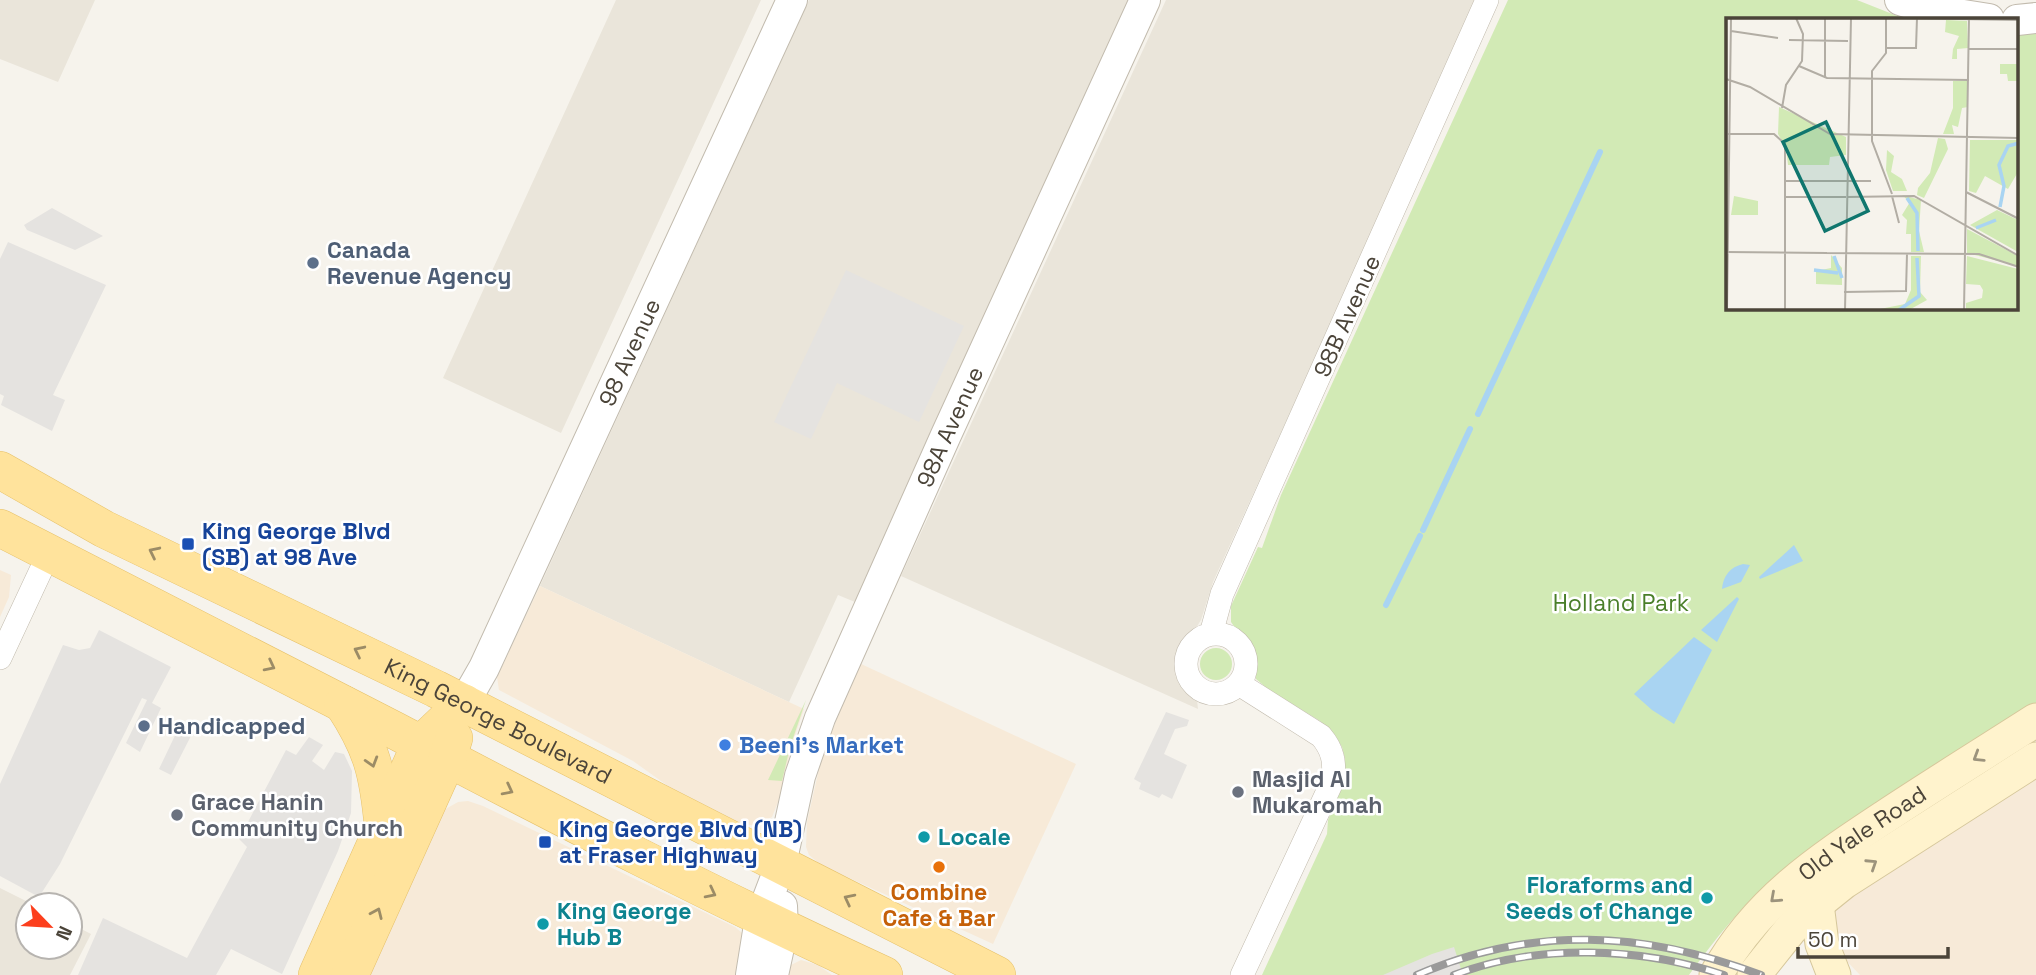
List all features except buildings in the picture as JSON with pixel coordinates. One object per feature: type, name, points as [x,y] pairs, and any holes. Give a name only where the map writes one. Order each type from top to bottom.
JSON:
[{"type":"main road","name":"King George Boulevard","points":[[0,470],[104,528],[464,703],[997,975]]},
{"type":"main road","points":[[0,528],[771,924],[884,975]]},
{"type":"main road","points":[[317,975],[383,825],[434,752],[464,703]]},
{"type":"main road","points":[[343,704],[362,734],[374,765],[383,825]]},
{"type":"main road","name":"Old Yale Road","points":[[1716,975],[1740,937],[1765,906],[1806,871],[2036,720]]},
{"type":"main road","points":[[350,975],[434,752]]},
{"type":"main road","name":"Old Yale Road","points":[[1754,975],[1790,930],[1844,883],[2036,759]]},
{"type":"main road","points":[[1817,904],[1822,944],[1834,975]]},
{"type":"street","name":"98 Avenue","points":[[464,703],[484,668],[792,0]]},
{"type":"street","name":"98A Avenue","points":[[771,924],[800,776],[820,718],[1145,0]]},
{"type":"street","name":"98B Avenue","points":[[1211,634],[1222,594],[1488,0]]},
{"type":"street","points":[[1900,0],[1931,10],[1983,18]]},
{"type":"street","points":[[2018,20],[2036,18]]},
{"type":"street","points":[[0,658],[49,553]]},
{"type":"street","points":[[1211,634],[1231,637],[1239,643],[1244,652],[1245,672],[1239,684],[1221,693],[1201,689],[1188,674],[1188,653],[1193,644],[1201,637],[1211,634]]},
{"type":"street","points":[[1239,684],[1321,736],[1334,761],[1333,780],[1242,975]]},
{"type":"street","points":[[751,975],[771,924]]},
{"type":"street","points":[[771,924],[773,975]]},
{"type":"shaded area","points":[[0,0],[95,0],[58,82],[0,59]]},
{"type":"shaded area","points":[[616,0],[761,0],[561,433],[443,378]]},
{"type":"shaded area","points":[[809,0],[1130,0],[855,602],[838,595],[789,702],[540,586]]},
{"type":"shaded area","points":[[1166,0],[1478,0],[1213,582],[1201,620],[1182,650],[1179,665],[1181,676],[1197,700],[1198,709],[901,576]]},
{"type":"shaded area","points":[[52,208],[103,236],[75,250],[27,230],[24,225]]},
{"type":"shaded area","points":[[8,242],[106,285],[53,395],[65,400],[52,431],[1,405],[4,396],[0,394],[0,259]]},
{"type":"shaded area","points":[[846,270],[964,326],[919,422],[837,383],[811,439],[774,422]]},
{"type":"shaded area","points":[[0,570],[11,575],[9,597],[0,617]]},
{"type":"shaded area","points":[[540,586],[804,709],[772,817],[756,826],[740,823],[668,786],[633,761],[499,690],[497,677]]},
{"type":"shaded area","points":[[99,630],[171,667],[152,703],[161,708],[140,752],[126,743],[147,700],[142,698],[60,864],[43,891],[28,891],[0,876],[0,784],[63,645],[79,650],[90,648]]},
{"type":"shaded area","points":[[859,663],[1076,764],[993,944],[821,865],[809,855],[806,847],[807,822],[822,756]]},
{"type":"shaded area","points":[[1166,712],[1189,720],[1187,726],[1175,729],[1164,754],[1187,765],[1172,799],[1162,794],[1159,798],[1139,789],[1141,783],[1134,779]]},
{"type":"shaded area","points":[[181,723],[194,730],[171,775],[159,769]]},
{"type":"shaded area","points":[[309,737],[323,745],[312,761],[324,770],[335,752],[344,754],[352,771],[351,813],[338,851],[282,974],[231,949],[216,975],[78,975],[103,918],[187,958],[247,847],[239,839],[286,750],[296,755]]},
{"type":"shaded area","points":[[2036,772],[2036,975],[1860,975],[1837,951],[1833,908]]},
{"type":"shaded area","name":"King George Hub B","points":[[468,801],[735,927],[747,937],[746,975],[366,975],[442,811],[458,802]]},
{"type":"shaded area","points":[[0,888],[14,895],[14,961],[77,961],[70,975],[0,975]]},
{"type":"shaded area","points":[[84,930],[91,934],[84,948]]},
{"type":"shaded area","points":[[1454,947],[1463,975],[1383,975],[1432,954]]},
{"type":"shaded area","points":[[801,960],[818,965],[832,975],[779,975],[785,968]]},
{"type":"green space","name":"Holland Park","points":[[1508,0],[1857,0],[1902,18],[1726,18],[1726,310],[2018,310],[2018,35],[2036,33],[2036,704],[1777,875],[1730,922],[1689,975],[1262,975],[1327,834],[1328,820],[1344,780],[1345,759],[1336,737],[1320,721],[1256,679],[1249,648],[1231,622],[1231,606],[1258,547],[1262,548],[1281,495]]},
{"type":"green space","points":[[1216,648],[1227,653],[1232,664],[1227,675],[1216,680],[1205,675],[1200,664],[1205,653]]},
{"type":"green space","points":[[806,700],[782,781],[768,780]]},
{"type":"water","points":[[1794,545],[1803,561],[1760,579],[1759,577]]},
{"type":"water","points":[[1743,564],[1750,565],[1741,582],[1722,589],[1728,573]]},
{"type":"water","points":[[1737,597],[1739,599],[1717,642],[1701,630]]},
{"type":"water","points":[[1694,637],[1712,650],[1674,724],[1634,694]]},
{"type":"waterway","points":[[1478,414],[1600,152]]},
{"type":"waterway","points":[[1423,530],[1470,429]]},
{"type":"waterway","points":[[1386,605],[1420,536]]},
{"type":"railway","points":[[1417,975],[1460,959],[1503,948],[1546,941],[1589,940],[1631,942],[1674,949],[1761,975]]},
{"type":"railway","points":[[1454,975],[1520,958],[1589,952],[1658,959],[1724,975]]},
{"type":"place","name":"Canada Revenue Agency","points":[[313,263]]},
{"type":"place","name":"King George Blvd (SB) at 98 Ave","points":[[188,544]]},
{"type":"place","name":"Handicapped","points":[[144,726]]},
{"type":"place","name":"Beeni's Market","points":[[725,745]]},
{"type":"place","name":"Masjid Al Mukaromah","points":[[1238,792]]},
{"type":"place","name":"Grace Hanin Community Church","points":[[177,815]]},
{"type":"place","name":"Locale","points":[[924,837]]},
{"type":"place","name":"King George Blvd (NB) at Fraser Highway","points":[[545,842]]},
{"type":"place","name":"Combine Cafe & Bar","points":[[939,867]]},
{"type":"place","name":"Floraforms and Seeds of Change","points":[[1707,898]]},
{"type":"place","name":"King George Hub B","points":[[543,924]]}]
